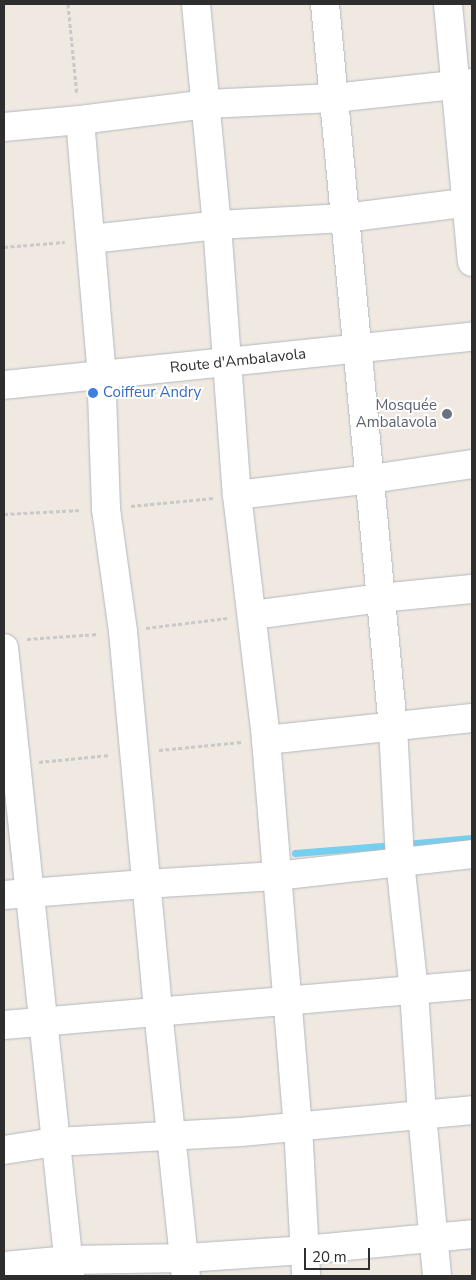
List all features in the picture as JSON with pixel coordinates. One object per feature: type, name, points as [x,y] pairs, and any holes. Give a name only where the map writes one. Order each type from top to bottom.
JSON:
[{"type":"street","points":[[196,4],[217,225],[237,495],[253,615],[266,740],[298,1126],[306,1276]]},
{"type":"street","points":[[325,4],[393,727],[400,862],[414,992],[436,1276]]},
{"type":"street","points":[[448,4],[464,84],[472,262]]},
{"type":"street","points":[[4,127],[80,120],[206,104],[334,98],[464,84]]},
{"type":"street","points":[[80,120],[102,376],[106,509],[122,632],[170,1137],[186,1267]]},
{"type":"street","points":[[91,239],[217,225],[345,218],[470,202]]},
{"type":"street","name":"Route d'Ambalavola","points":[[4,385],[472,337]]},
{"type":"street","points":[[237,495],[371,479],[472,464]]},
{"type":"street","points":[[253,615],[380,598],[472,589]]},
{"type":"street","points":[[4,648],[17,893],[42,1022],[69,1268]]},
{"type":"street","points":[[266,740],[472,718]]},
{"type":"street","points":[[17,893],[276,876],[472,854]]},
{"type":"street","points":[[4,1025],[158,1011],[414,992],[472,985]]},
{"type":"street","points":[[4,1150],[55,1142],[170,1137],[472,1110]]},
{"type":"street","points":[[4,1266],[69,1268],[186,1267],[304,1250],[472,1234]]},
{"type":"path","points":[[68,4],[80,120]]},
{"type":"path","points":[[4,247],[91,239]]},
{"type":"waterway","points":[[405,844],[472,838]]},
{"type":"waterway","points":[[295,853],[394,845]]},
{"type":"place","name":"Coiffeur Andry","points":[[93,393]]},
{"type":"place","name":"Mosquée Ambalavola","points":[[447,414]]}]
